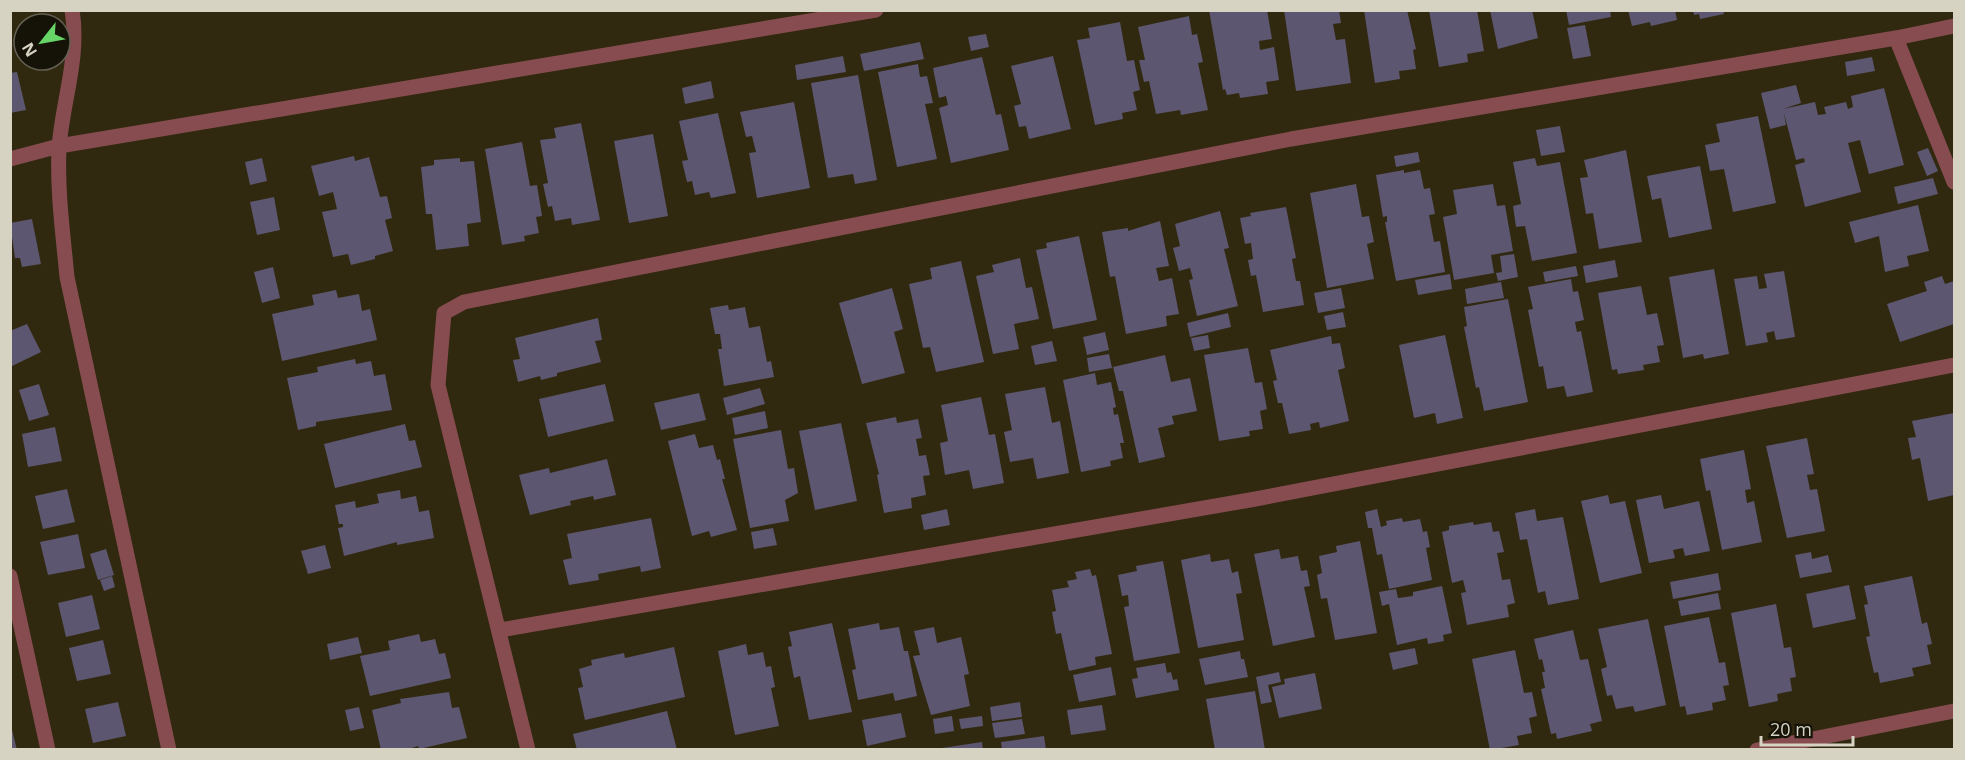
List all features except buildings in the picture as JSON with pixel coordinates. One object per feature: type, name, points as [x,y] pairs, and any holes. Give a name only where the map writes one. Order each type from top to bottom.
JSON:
[{"type":"street","points":[[72,10],[70,87],[59,146],[59,197],[68,277],[169,750]]},
{"type":"street","points":[[10,159],[59,146],[876,10]]},
{"type":"street","points":[[528,750],[438,385],[444,313],[464,302],[1291,139],[1896,38],[1954,26]]},
{"type":"street","points":[[1896,38],[1954,182]]},
{"type":"street","points":[[500,630],[1250,500],[1954,365]]},
{"type":"street","points":[[10,576],[48,750]]},
{"type":"street","points":[[1757,750],[1954,711]]}]
